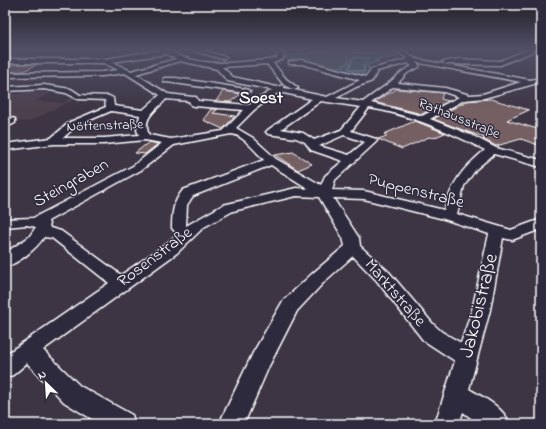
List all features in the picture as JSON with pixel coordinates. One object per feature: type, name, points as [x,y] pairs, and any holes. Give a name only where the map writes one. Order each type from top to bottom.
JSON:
[{"type":"street","points":[[123,70],[164,96],[193,99],[194,103],[251,108]]},
{"type":"street","points":[[5,75],[102,74],[135,70]]},
{"type":"street","points":[[221,70],[226,76],[278,89],[296,91]]},
{"type":"street","points":[[275,70],[285,84],[296,91]]},
{"type":"street","points":[[332,70],[365,79]]},
{"type":"street","points":[[329,99],[365,79],[369,79],[376,70]]},
{"type":"street","points":[[346,132],[366,105],[367,101],[409,76],[414,70]]},
{"type":"street","points":[[470,70],[537,81]]},
{"type":"street","points":[[479,70],[496,74]]},
{"type":"street","points":[[127,72],[148,75]]},
{"type":"street","points":[[40,87],[65,74]]},
{"type":"street","points":[[409,76],[445,90],[469,97]]},
{"type":"street","points":[[145,137],[142,130],[145,112],[164,96],[174,85],[174,83],[165,80],[176,80],[246,91]]},
{"type":"street","points":[[423,119],[462,98],[484,96],[537,81]]},
{"type":"street","points":[[164,96],[204,84]]},
{"type":"street","points":[[229,131],[251,108],[285,84]]},
{"type":"street","points":[[392,85],[445,90]]},
{"type":"street","points":[[5,89],[40,87],[68,91],[78,97],[109,98],[110,108]]},
{"type":"street","name":"Rathausstraße","points":[[296,91],[319,98],[366,105],[423,119],[492,150],[541,164]]},
{"type":"street","points":[[319,98],[272,131],[303,136],[308,139],[314,148],[352,160]]},
{"type":"street","points":[[54,141],[73,124],[110,108],[145,112]]},
{"type":"street","name":"Nöttenstraße","points":[[6,148],[54,141],[104,141],[145,137],[170,142],[197,139],[229,131]]},
{"type":"street","name":"Marktstraße","points":[[229,131],[237,131],[272,161],[305,180],[324,194],[351,238],[353,248],[368,258],[427,331],[443,344],[467,356]]},
{"type":"street","points":[[312,144],[346,132],[372,141],[329,179],[324,194]]},
{"type":"street","name":"Steingraben","points":[[5,260],[24,249],[39,227],[137,168],[170,142]]},
{"type":"street","points":[[449,216],[458,186],[472,167],[492,150]]},
{"type":"street","points":[[186,234],[179,228],[178,211],[182,200],[188,193],[272,161]]},
{"type":"street","name":"Rosenstraße","points":[[5,368],[28,349],[120,283],[171,249],[186,234],[214,215],[241,204],[296,192],[324,194]]},
{"type":"street","name":"Puppenstraße","points":[[324,194],[364,195],[449,216],[497,232]]},
{"type":"street","points":[[5,223],[39,227],[56,234],[120,283]]},
{"type":"street","name":"Jakobistraße","points":[[447,424],[481,310],[497,232],[512,235],[541,224]]},
{"type":"street","points":[[231,424],[261,360],[290,306],[318,277],[353,248]]},
{"type":"street","points":[[28,349],[72,394],[123,424]]},
{"type":"street","points":[[456,395],[478,408],[498,424]]},
{"type":"shaded area","points":[[23,91],[50,93],[36,101],[64,103],[70,98],[75,99],[28,122],[5,121],[5,94],[20,94]]},
{"type":"water","points":[[372,70],[368,76],[362,77],[333,71]]},
{"type":"building","points":[[5,70],[26,70],[24,71],[5,72]]},
{"type":"building","points":[[397,89],[443,93],[441,99],[449,101],[422,114],[374,102]]},
{"type":"building","points":[[223,91],[241,94],[230,102],[216,101]]},
{"type":"building","points":[[491,99],[529,110],[507,120],[541,130],[541,146],[521,139],[496,146],[483,139],[485,138],[433,119],[467,101]]},
{"type":"building","points":[[211,109],[218,109],[213,113],[235,116],[223,129],[203,120]]},
{"type":"building","points":[[415,121],[445,133],[433,138],[429,137],[402,149],[378,139],[387,136],[384,134]]},
{"type":"building","points":[[149,142],[158,144],[145,154],[135,153]]},
{"type":"building","points":[[293,152],[312,164],[298,170],[275,155]]},
{"type":"waterway","points":[[519,79],[541,79]]},
{"type":"district","name":"Soest","points":[[261,99]]}]
